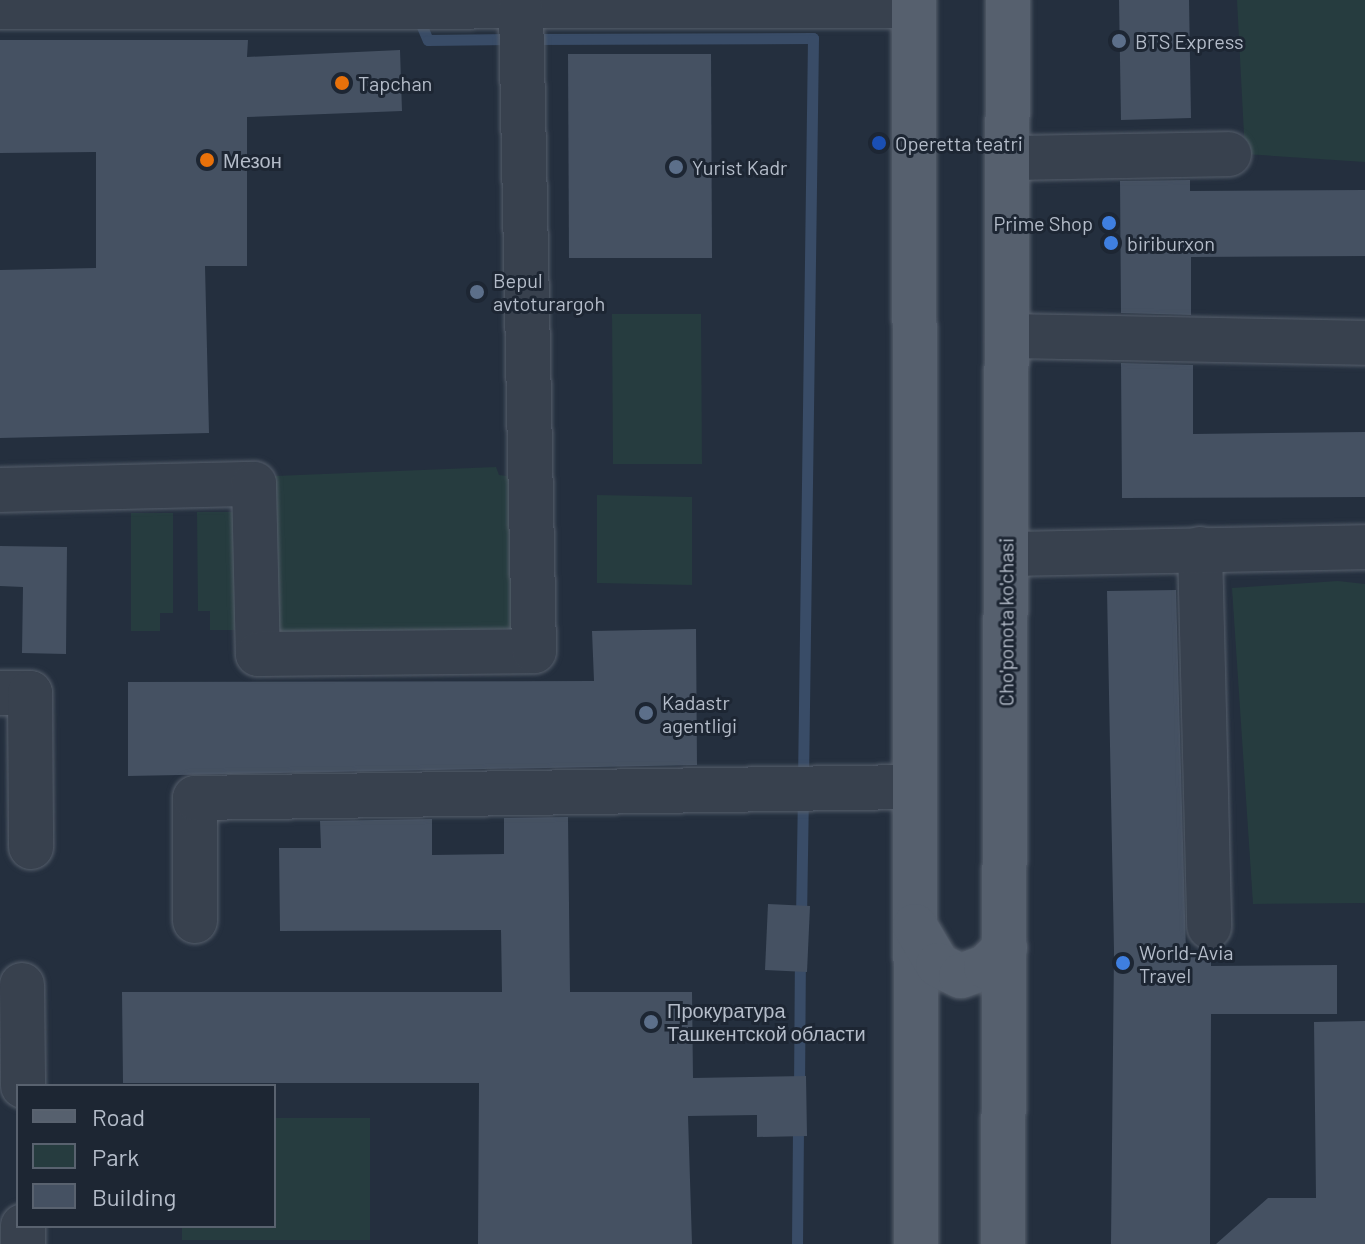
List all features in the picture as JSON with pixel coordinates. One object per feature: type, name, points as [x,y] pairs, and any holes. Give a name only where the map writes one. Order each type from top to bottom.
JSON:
[{"type":"main road","name":"Cho'ponota ko'chasi","points":[[1003,1244],[1008,0]]},
{"type":"main road","points":[[914,3],[916,1244]]},
{"type":"main road","points":[[915,926],[938,965],[961,976],[986,967],[1005,948]]},
{"type":"street","points":[[0,7],[452,10],[521,29],[914,3]]},
{"type":"street","points":[[0,490],[254,484],[258,654],[534,651],[521,29]]},
{"type":"street","points":[[1008,158],[1229,154]]},
{"type":"street","points":[[1007,336],[1365,343]]},
{"type":"street","points":[[1007,554],[1365,547]]},
{"type":"street","points":[[1200,549],[1209,927]]},
{"type":"street","points":[[0,693],[30,693],[31,847]]},
{"type":"street","points":[[195,921],[195,798],[915,787]]},
{"type":"street","points":[[22,985],[23,1084]]},
{"type":"green space","points":[[1237,0],[1365,0],[1365,162],[1245,154]]},
{"type":"green space","points":[[612,314],[701,314],[702,464],[613,464]]},
{"type":"green space","points":[[496,467],[499,475],[515,477],[518,632],[277,640],[275,476]]},
{"type":"green space","points":[[597,495],[692,497],[692,585],[597,583]]},
{"type":"green space","points":[[197,512],[239,512],[240,630],[210,630],[210,611],[198,611]]},
{"type":"green space","points":[[131,513],[173,513],[173,613],[160,613],[160,631],[131,631]]},
{"type":"green space","points":[[1338,581],[1365,584],[1365,903],[1253,904],[1232,588]]},
{"type":"green space","points":[[276,1118],[370,1118],[370,1240],[182,1240],[182,1228],[276,1228]]},
{"type":"building","points":[[1119,0],[1189,0],[1191,118],[1121,120]]},
{"type":"building","points":[[0,40],[248,40],[247,57],[400,50],[402,111],[247,117],[247,266],[205,266],[209,433],[0,438],[0,270],[96,268],[96,152],[0,153]]},
{"type":"building","points":[[568,54],[711,54],[712,258],[569,258]]},
{"type":"building","points":[[1190,180],[1190,191],[1365,190],[1365,256],[1191,257],[1191,315],[1121,313],[1120,181]]},
{"type":"building","points":[[1121,363],[1193,365],[1193,434],[1365,432],[1365,497],[1122,498]]},
{"type":"building","points":[[0,546],[67,547],[66,654],[22,653],[23,587],[0,586]]},
{"type":"building","points":[[1176,590],[1186,952],[1211,952],[1211,966],[1337,965],[1337,1014],[1211,1014],[1210,1244],[1111,1244],[1114,951],[1107,591]]},
{"type":"building","points":[[696,629],[697,765],[128,776],[128,682],[594,681],[592,631]]},
{"type":"building","points":[[568,817],[570,992],[692,992],[693,1078],[806,1076],[807,1136],[757,1137],[757,1115],[688,1116],[692,1244],[478,1244],[479,1083],[123,1083],[122,992],[502,992],[501,930],[280,931],[279,848],[321,848],[320,821],[432,819],[432,855],[504,854],[504,818]]},
{"type":"building","points":[[768,904],[810,906],[807,972],[765,970]]},
{"type":"building","points":[[1365,1021],[1365,1244],[1216,1244],[1268,1198],[1316,1198],[1314,1022]]},
{"type":"waterway","points":[[418,17],[428,40],[514,39]]},
{"type":"waterway","points":[[531,39],[813,38],[803,779]]},
{"type":"waterway","points":[[801,919],[803,797]]},
{"type":"waterway","points":[[799,1091],[800,957]]},
{"type":"waterway","points":[[797,1244],[798,1125]]},
{"type":"place","name":"BTS Express","points":[[1119,41]]},
{"type":"place","name":"Tapchan","points":[[342,83]]},
{"type":"place","name":"Operetta teatri","points":[[879,143]]},
{"type":"place","name":"Мезон","points":[[207,160]]},
{"type":"place","name":"Yurist Kadr","points":[[676,167]]},
{"type":"place","name":"Prime Shop","points":[[1109,223]]},
{"type":"place","name":"biriburxon","points":[[1111,243]]},
{"type":"place","name":"Bepul avtoturargoh","points":[[477,292]]},
{"type":"place","name":"Kadastr agentligi","points":[[646,713]]},
{"type":"place","name":"World-Avia Travel","points":[[1123,963]]},
{"type":"place","name":"Прокуратура Ташкентской области","points":[[651,1022]]}]
